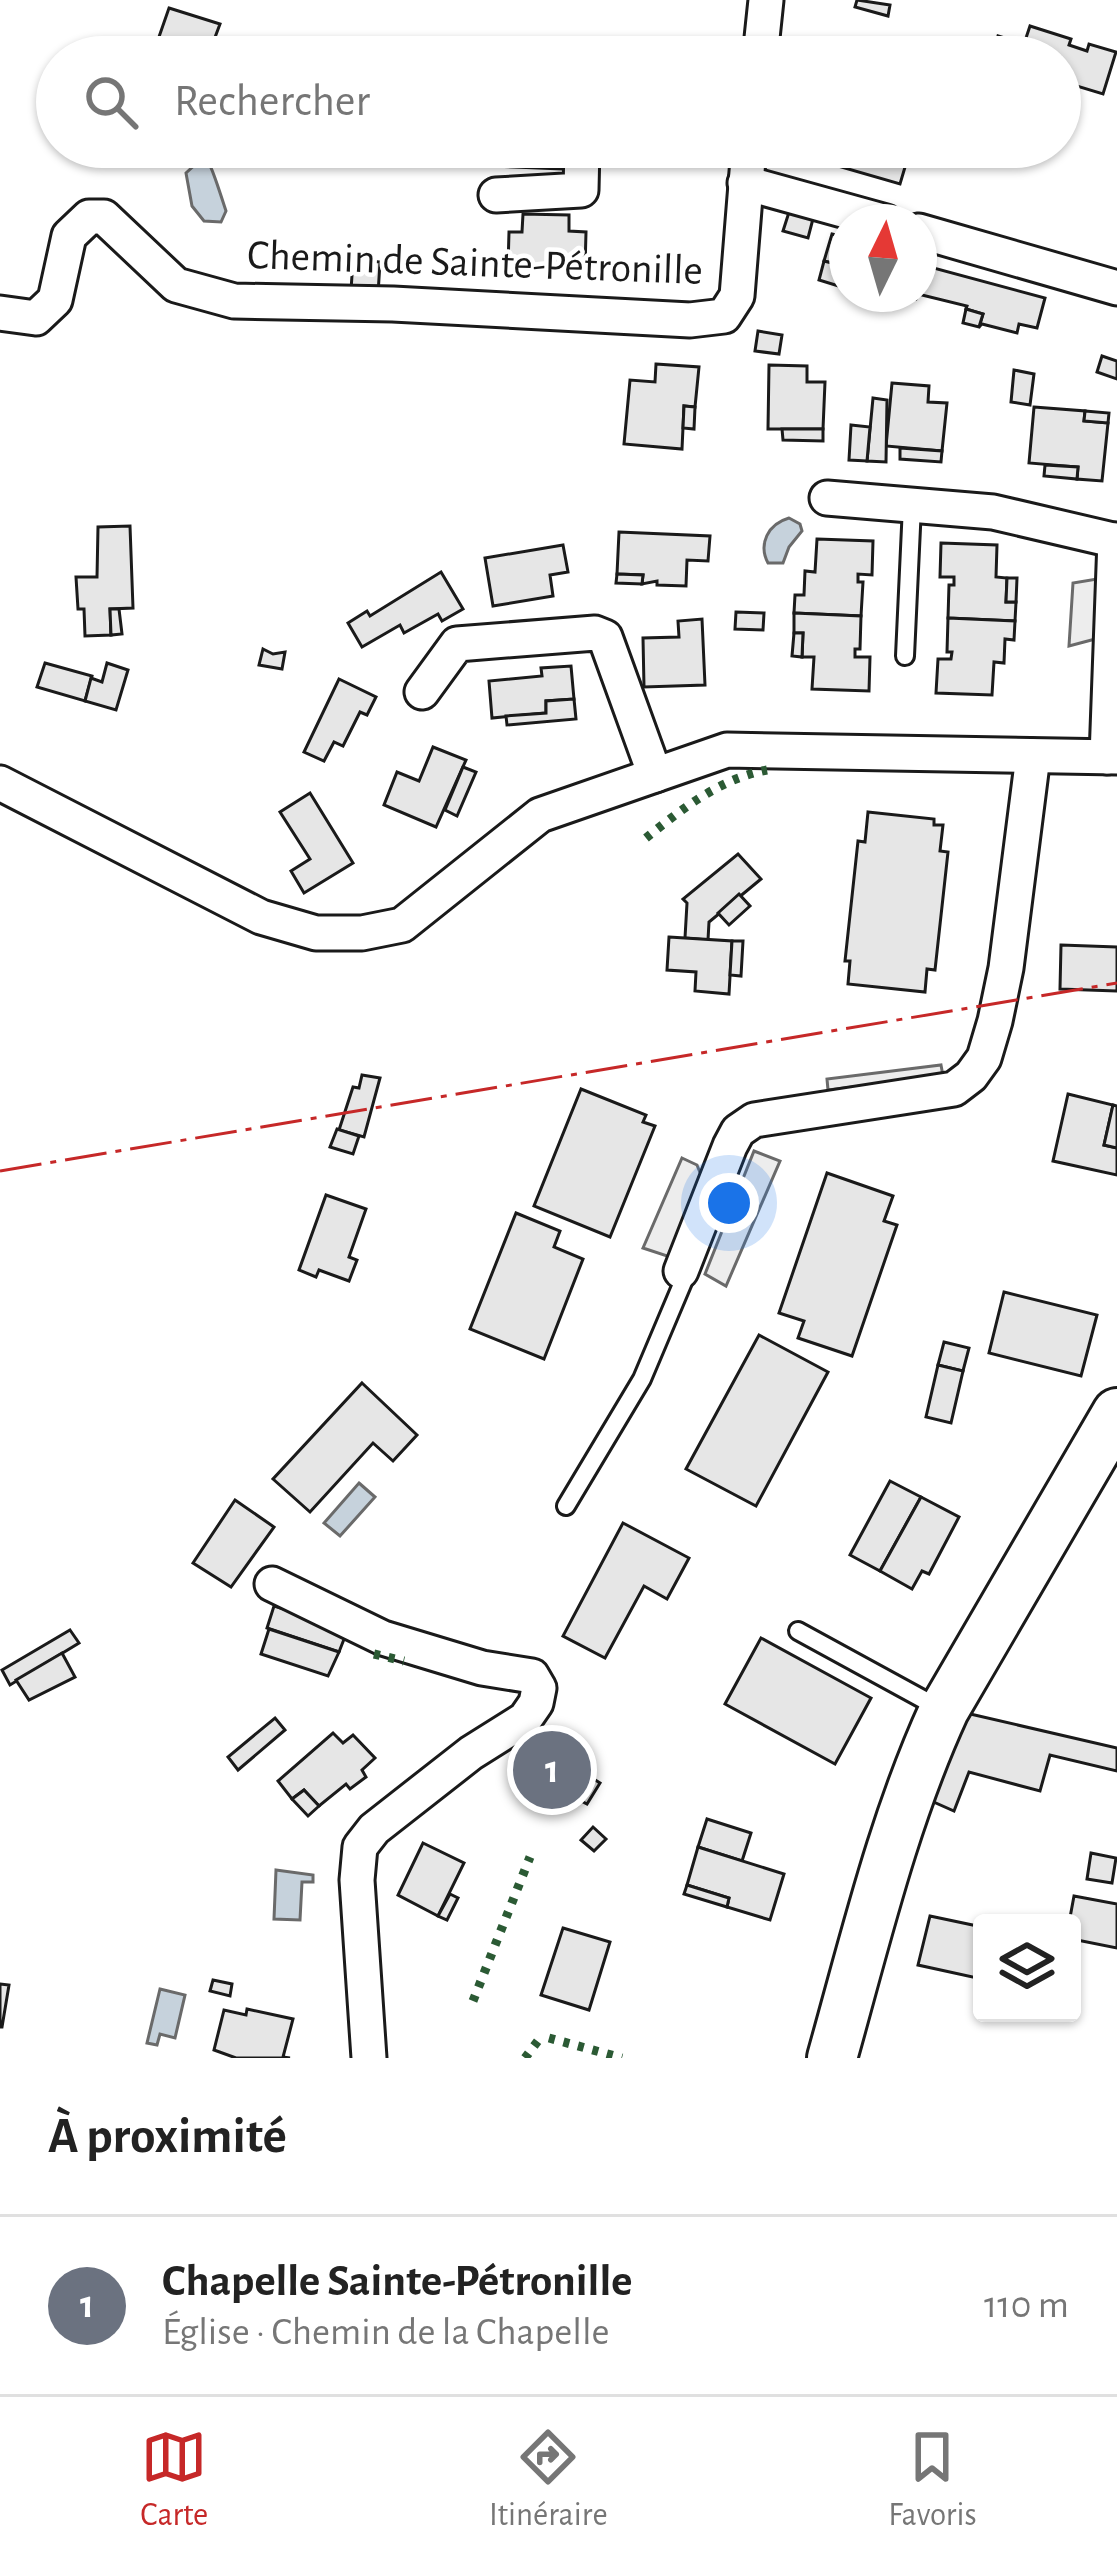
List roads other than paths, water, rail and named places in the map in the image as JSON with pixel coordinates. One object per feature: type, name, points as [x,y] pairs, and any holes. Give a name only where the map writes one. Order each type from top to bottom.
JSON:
[{"type":"main road","points":[[832,2058],[905,1806],[944,1710],[1117,1413]]},
{"type":"street","points":[[762,36],[766,0]]},
{"type":"street","points":[[496,195],[581,190],[582,168]]},
{"type":"street","name":"Chemin de Sainte-Pétronille","points":[[0,313],[36,318],[56,300],[70,236],[89,217],[104,217],[176,284],[234,301],[393,304],[690,320],[724,316],[737,296],[747,168]]},
{"type":"street","points":[[745,183],[829,206]]},
{"type":"street","points":[[937,236],[1117,288]]},
{"type":"street","points":[[0,783],[261,917],[316,933],[339,933],[402,925],[540,815],[727,750],[1112,757],[1116,540],[993,512],[827,498]]},
{"type":"street","points":[[422,692],[457,644],[595,633],[605,637],[655,775]]},
{"type":"street","points":[[681,1271],[738,1131],[754,1120],[955,1089],[984,1058],[1006,968],[1033,756]]},
{"type":"street","points":[[272,1585],[383,1638],[482,1668],[532,1676],[539,1688],[525,1719],[471,1753],[374,1829],[360,1847],[357,1880],[369,2058]]},
{"type":"lane","points":[[905,656],[912,506]]},
{"type":"lane","points":[[566,1506],[642,1379],[683,1282],[681,1271]]},
{"type":"lane","points":[[798,1630],[944,1710]]},
{"type":"place","name":"Chapelle Sainte-Pétronille","points":[[552,1770]]}]
